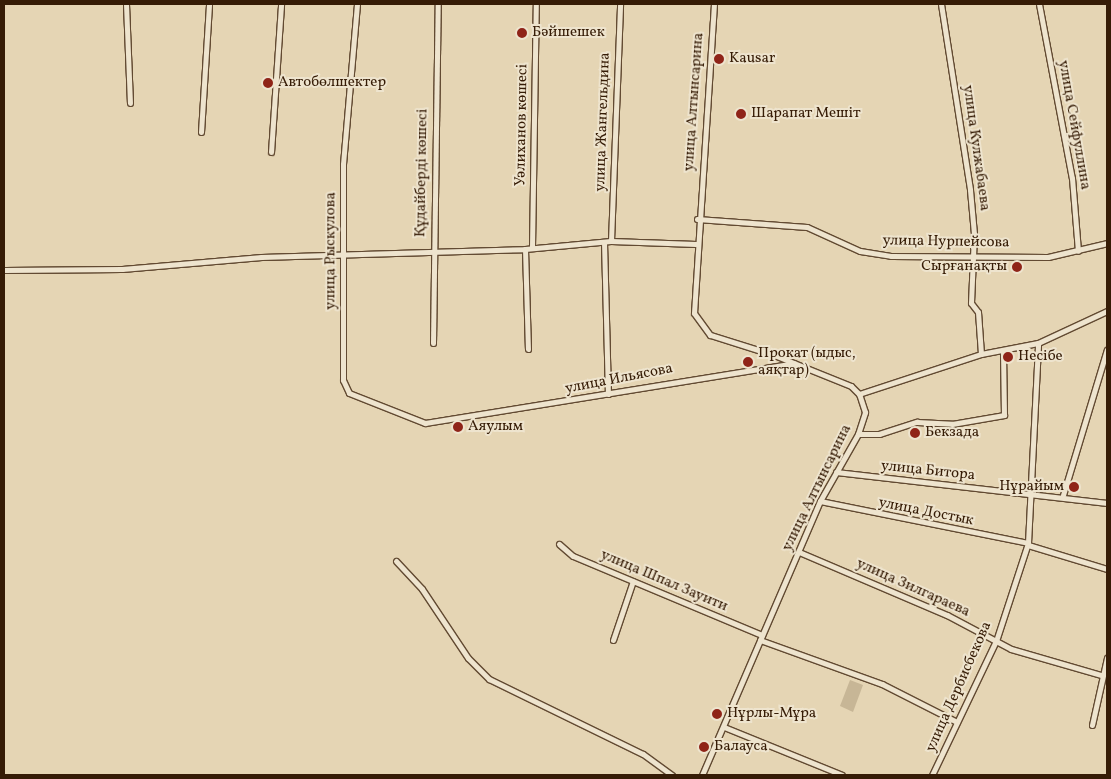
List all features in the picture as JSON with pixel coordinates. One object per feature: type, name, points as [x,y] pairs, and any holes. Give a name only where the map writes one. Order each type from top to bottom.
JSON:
[{"type":"street","points":[[126,4],[130,103]]},
{"type":"street","points":[[202,132],[209,4]]},
{"type":"street","points":[[271,152],[281,4]]},
{"type":"street","name":"улица Рыскулова","points":[[357,4],[343,164],[345,387],[349,393],[425,423],[448,421]]},
{"type":"street","name":"Құдайберді көшесі","points":[[434,343],[433,253],[438,4]]},
{"type":"street","name":"Уәлиханов көшесі","points":[[532,247],[536,4]]},
{"type":"street","name":"улица Жангельдина","points":[[611,241],[620,4]]},
{"type":"street","name":"улица Алтынсарина","points":[[702,775],[820,501],[858,434],[865,412],[859,394],[796,363],[724,342],[699,325],[694,314],[697,219],[714,4]]},
{"type":"street","name":"улица Кулжабаева","points":[[941,4],[970,190],[974,234],[970,257],[971,302],[978,312],[981,354]]},
{"type":"street","name":"улица Сейфуллина","points":[[1039,4],[1072,178],[1078,251]]},
{"type":"street","name":"улица Нурпейсова","points":[[697,219],[807,227],[860,251],[891,256],[1048,257],[1107,243]]},
{"type":"street","points":[[4,270],[525,249],[611,241],[696,244]]},
{"type":"street","points":[[604,242],[608,394]]},
{"type":"street","points":[[525,249],[528,349]]},
{"type":"street","points":[[859,394],[981,354],[1003,352],[1038,343],[1107,311]]},
{"type":"street","name":"улица Дербисбекова","points":[[932,775],[996,641],[1028,544],[1038,343]]},
{"type":"street","points":[[1063,495],[1107,349]]},
{"type":"street","points":[[858,434],[879,434],[917,422],[952,424],[1004,415],[1003,352]]},
{"type":"street","name":"улица Ильясова","points":[[448,421],[796,363]]},
{"type":"street","name":"улица Битора","points":[[836,472],[1030,494],[1063,495],[1107,503]]},
{"type":"street","name":"улица Достык","points":[[820,501],[1028,544],[1107,569]]},
{"type":"street","name":"улица Шпал Зауити","points":[[560,544],[573,556],[761,638],[882,684],[957,722]]},
{"type":"street","name":"улица Зилгараева","points":[[798,552],[996,641],[1101,675]]},
{"type":"street","points":[[396,561],[422,589],[468,658],[489,679],[643,754],[672,775]]},
{"type":"street","points":[[613,640],[633,581]]},
{"type":"street","points":[[1092,725],[1101,675],[1107,658]]},
{"type":"street","points":[[724,727],[842,775]]},
{"type":"shaded area","points":[[850,680],[863,685],[853,712],[840,706]]},
{"type":"place","name":"Бәйшешек","points":[[522,33]]},
{"type":"place","name":"Kausar","points":[[719,59]]},
{"type":"place","name":"Автобөлшектер","points":[[268,83]]},
{"type":"place","name":"Шарапат Мешіт","points":[[741,114]]},
{"type":"place","name":"Сырғанақты","points":[[1017,267]]},
{"type":"place","name":"Несібе","points":[[1008,357]]},
{"type":"place","name":"Прокат (ыдыс, аяқтар)","points":[[748,362]]},
{"type":"place","name":"Аяулым","points":[[458,427]]},
{"type":"place","name":"Бекзада","points":[[915,433]]},
{"type":"place","name":"Нұрайым","points":[[1074,487]]},
{"type":"place","name":"Нұрлы-Мұра","points":[[717,714]]},
{"type":"place","name":"Балауса","points":[[704,747]]}]
